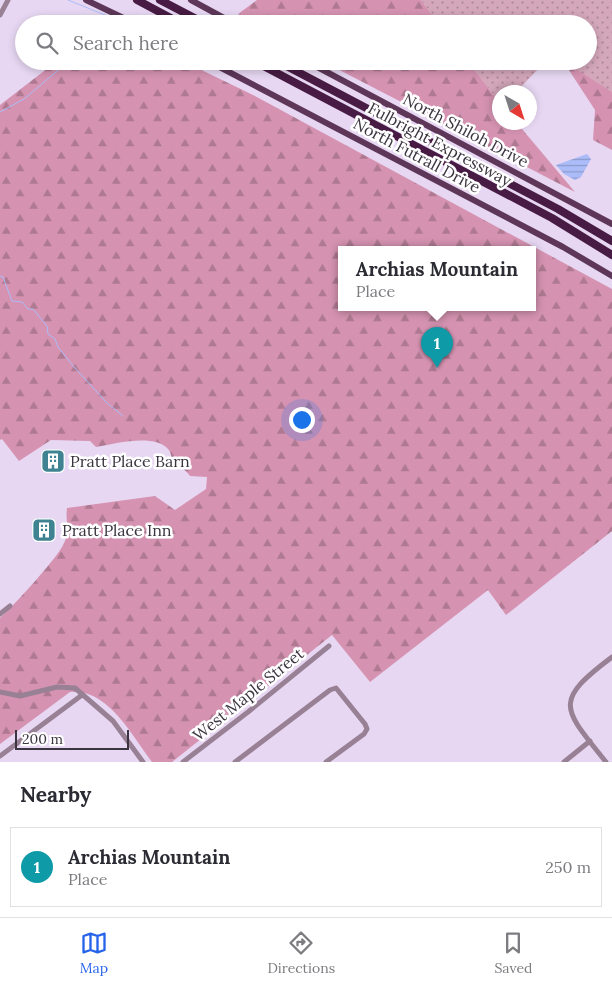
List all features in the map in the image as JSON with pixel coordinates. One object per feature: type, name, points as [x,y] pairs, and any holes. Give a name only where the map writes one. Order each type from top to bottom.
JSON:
[{"type":"highway","points":[[137,0],[165,15]]},
{"type":"highway","points":[[160,0],[190,15]]},
{"type":"highway","points":[[171,0],[191,15]]},
{"type":"highway","name":"Fulbright Expressway","points":[[271,70],[552,218],[612,255]]},
{"type":"highway","name":"Fulbright Expressway","points":[[294,70],[558,209],[612,242]]},
{"type":"main road","points":[[86,0],[117,15]]},
{"type":"main road","points":[[191,0],[218,15]]},
{"type":"main road","name":"North Futrall Drive","points":[[225,70],[563,247],[612,276]]},
{"type":"main road","name":"North Shiloh Drive","points":[[323,70],[612,224]]},
{"type":"street","points":[[0,15],[8,0]]},
{"type":"street","points":[[0,614],[10,606]]},
{"type":"street","name":"West Maple Street","points":[[183,762],[329,646]]},
{"type":"street","points":[[606,762],[574,721],[570,707],[573,692],[584,678],[612,657]]},
{"type":"street","points":[[0,692],[20,696],[66,686],[75,688],[113,721],[143,762]]},
{"type":"street","points":[[235,762],[330,690],[336,688],[367,729],[364,734],[326,762]]},
{"type":"street","points":[[0,756],[82,695]]},
{"type":"street","points":[[564,762],[590,742]]},
{"type":"shaded area","points":[[421,0],[612,0],[612,92],[576,70],[597,70],[597,15],[432,15]]},
{"type":"shaded area","points":[[475,70],[537,70],[523,85],[492,85],[492,93]]},
{"type":"green space","points":[[257,0],[421,0],[432,15],[240,15],[238,14]]},
{"type":"green space","points":[[45,70],[202,70],[253,95],[532,246],[338,246],[338,311],[536,311],[536,248],[612,289],[612,531],[506,615],[488,590],[370,682],[332,635],[172,762],[152,762],[118,716],[96,698],[84,693],[70,692],[0,744],[0,618],[34,583],[63,545],[67,535],[67,508],[155,496],[175,510],[206,489],[207,477],[190,476],[173,460],[168,449],[162,444],[153,442],[134,441],[96,447],[90,441],[51,440],[19,461],[2,439],[0,440],[0,105]]},
{"type":"green space","points":[[339,70],[475,70],[492,93],[492,130],[523,130],[575,192]]},
{"type":"green space","points":[[569,70],[577,70],[612,92],[612,150],[593,140],[595,110]]},
{"type":"water","points":[[587,154],[591,159],[581,177],[575,180],[564,174],[556,165]]},
{"type":"waterway","points":[[68,0],[105,15]]},
{"type":"waterway","points":[[0,112],[24,99],[58,70]]},
{"type":"waterway","points":[[0,276],[3,277],[12,301],[22,302],[28,309],[33,309],[47,326],[48,334],[55,339],[58,347],[74,367],[107,403],[123,416]]},
{"type":"place","name":"Archias Mountain","points":[[437,368]]},
{"type":"place","name":"Pratt Place Barn","points":[[53,461]]},
{"type":"place","name":"Pratt Place Inn","points":[[44,530]]}]
